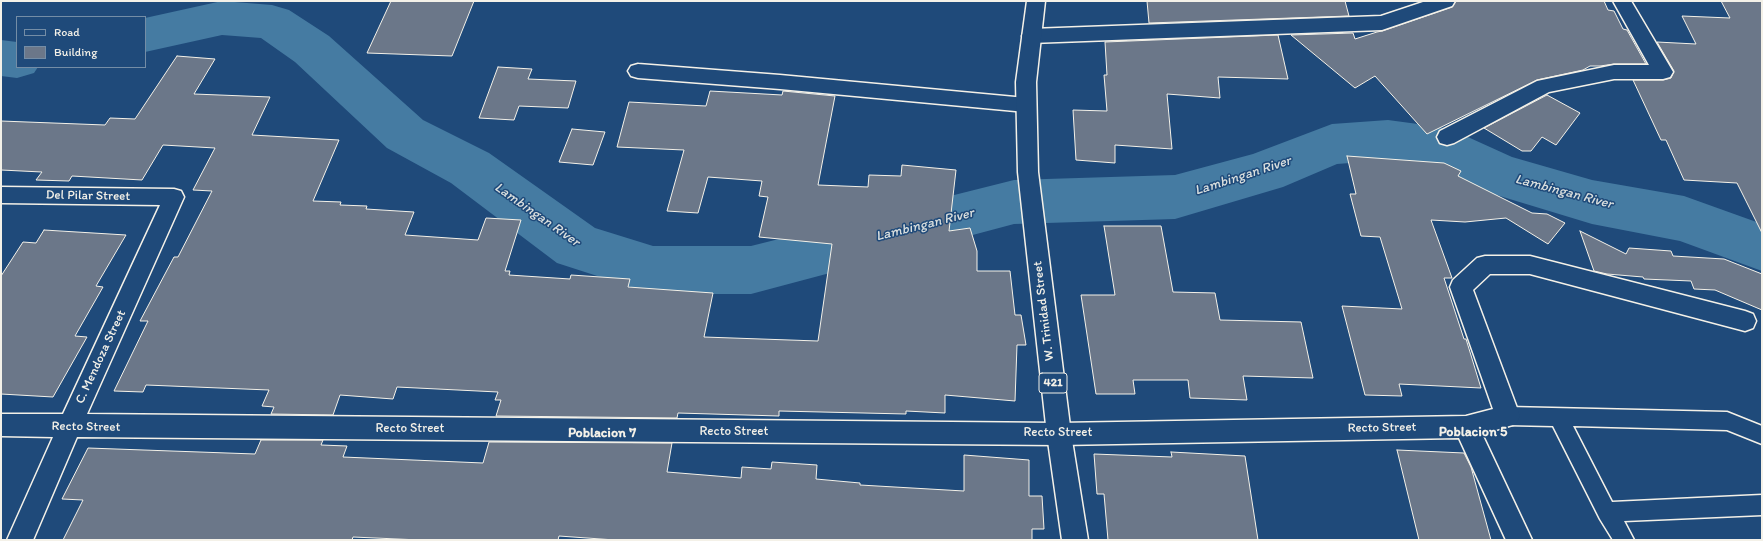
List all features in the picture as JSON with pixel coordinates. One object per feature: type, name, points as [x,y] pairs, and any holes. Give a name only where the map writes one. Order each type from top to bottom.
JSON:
[{"type":"street","name":"421","points":[[1026,105],[1026,82],[1036,1]]},
{"type":"street","points":[[1031,36],[1382,23],[1446,1]]},
{"type":"street","points":[[1447,137],[1544,86],[1614,72],[1662,72],[1622,1]]},
{"type":"street","points":[[638,71],[1026,105]]},
{"type":"street","name":"W. Trinidad Street","points":[[1026,105],[1028,172],[1034,226],[1059,434],[1075,540]]},
{"type":"street","name":"Del Pilar Street","points":[[1,195],[174,197]]},
{"type":"street","name":"C. Mendoza Street","points":[[20,540],[69,427],[174,197]]},
{"type":"street","points":[[1508,416],[1461,287],[1485,265],[1530,265],[1745,321]]},
{"type":"street","name":"Recto Street","points":[[1,425],[69,427],[1059,434],[1466,427],[1508,416]]},
{"type":"street","points":[[1466,427],[1520,540]]},
{"type":"lane","points":[[1508,416],[1727,421],[1762,435]]},
{"type":"lane","points":[[1558,416],[1607,512],[1624,540]]},
{"type":"lane","points":[[1607,512],[1762,505]]},
{"type":"building","points":[[391,1],[474,1],[452,56],[367,53]]},
{"type":"building","points":[[1147,1],[1345,1],[1349,16],[1149,23]]},
{"type":"building","points":[[1456,1],[1604,1],[1608,10],[1614,11],[1623,29],[1627,30],[1646,64],[1590,66],[1583,70],[1537,80],[1427,134],[1375,76],[1355,88],[1291,35],[1353,33],[1355,39],[1452,7]]},
{"type":"building","points":[[1721,1],[1762,1],[1762,233],[1737,183],[1684,180],[1666,140],[1661,140],[1633,80],[1663,80],[1671,78],[1674,71],[1657,42],[1696,44],[1682,16],[1730,18]]},
{"type":"building","points":[[1278,35],[1288,79],[1218,77],[1220,98],[1167,94],[1172,149],[1115,145],[1115,163],[1076,160],[1073,110],[1107,111],[1104,75],[1107,75],[1105,42]]},
{"type":"building","points":[[177,56],[215,59],[194,94],[270,97],[252,135],[339,140],[313,201],[341,202],[340,205],[367,206],[366,209],[414,212],[405,235],[478,240],[486,218],[521,220],[505,271],[510,271],[509,275],[570,279],[571,275],[630,279],[628,287],[713,293],[704,337],[818,341],[832,244],[759,237],[768,197],[759,196],[762,181],[708,177],[698,213],[667,211],[684,150],[617,147],[629,102],[706,106],[710,91],[782,95],[783,91],[835,96],[818,185],[868,187],[869,175],[901,176],[902,165],[956,170],[949,231],[970,228],[977,251],[977,271],[1010,271],[1015,315],[1021,315],[1026,345],[1017,345],[1015,401],[945,395],[945,413],[906,411],[906,414],[779,411],[779,416],[678,413],[677,418],[496,416],[501,400],[495,400],[498,392],[397,387],[393,399],[340,395],[333,415],[271,414],[274,407],[262,406],[269,390],[146,385],[143,392],[114,391],[148,321],[140,321],[174,257],[178,257],[212,191],[193,190],[215,148],[163,145],[142,180],[72,176],[69,181],[36,180],[42,172],[1,170],[1,121],[105,125],[110,118],[135,119]]},
{"type":"building","points":[[498,67],[532,69],[528,79],[576,81],[568,108],[519,106],[514,120],[479,118]]},
{"type":"building","points":[[1547,95],[1580,113],[1556,145],[1542,137],[1531,151],[1522,151],[1484,128]]},
{"type":"building","points":[[572,129],[605,132],[593,165],[559,162]]},
{"type":"building","points":[[1347,156],[1444,163],[1461,171],[1458,176],[1532,213],[1547,214],[1565,223],[1548,244],[1506,218],[1465,222],[1431,220],[1452,278],[1444,278],[1464,339],[1466,339],[1481,388],[1399,384],[1402,396],[1365,395],[1342,306],[1402,309],[1380,237],[1361,236],[1350,194],[1356,194]]},
{"type":"building","points":[[1104,226],[1161,226],[1173,292],[1215,293],[1220,320],[1301,322],[1313,378],[1243,376],[1247,400],[1190,398],[1188,380],[1133,380],[1135,394],[1096,394],[1081,295],[1115,295]]},
{"type":"building","points":[[44,230],[126,235],[96,286],[103,287],[75,336],[87,337],[53,397],[1,394],[1,276],[23,242],[36,243]]},
{"type":"building","points":[[1580,231],[1626,254],[1629,248],[1671,251],[1673,256],[1724,259],[1762,274],[1762,310],[1715,290],[1694,289],[1691,281],[1644,279],[1643,277],[1607,274],[1594,271]]},
{"type":"building","points":[[261,440],[323,440],[321,445],[347,446],[343,457],[483,463],[489,442],[672,443],[667,472],[741,478],[742,467],[771,469],[772,462],[817,465],[816,479],[860,483],[860,485],[964,491],[964,455],[1029,460],[1029,496],[1042,496],[1044,529],[1032,529],[1032,540],[615,540],[559,536],[558,540],[420,540],[353,537],[352,540],[63,540],[83,500],[62,499],[88,448],[255,454]]},
{"type":"building","points":[[1397,450],[1464,453],[1471,467],[1491,540],[1419,540]]},
{"type":"building","points":[[1171,452],[1245,456],[1258,540],[1108,540],[1104,494],[1097,494],[1094,454],[1172,457]]},
{"type":"waterway","name":"Lambingan River","points":[[146,35],[222,18],[272,22],[312,49],[405,134],[470,168],[577,246],[653,270],[751,270],[1014,202],[1175,197],[1264,172],[1332,144],[1388,140],[1440,148],[1499,175],[1592,202],[1684,219],[1762,248]]},
{"type":"waterway","name":"Lambingan River","points":[[1,58],[16,60]]},
{"type":"district","name":"Poblacion 5","points":[[1473,432]]},
{"type":"district","name":"Poblacion 7","points":[[602,433]]}]
